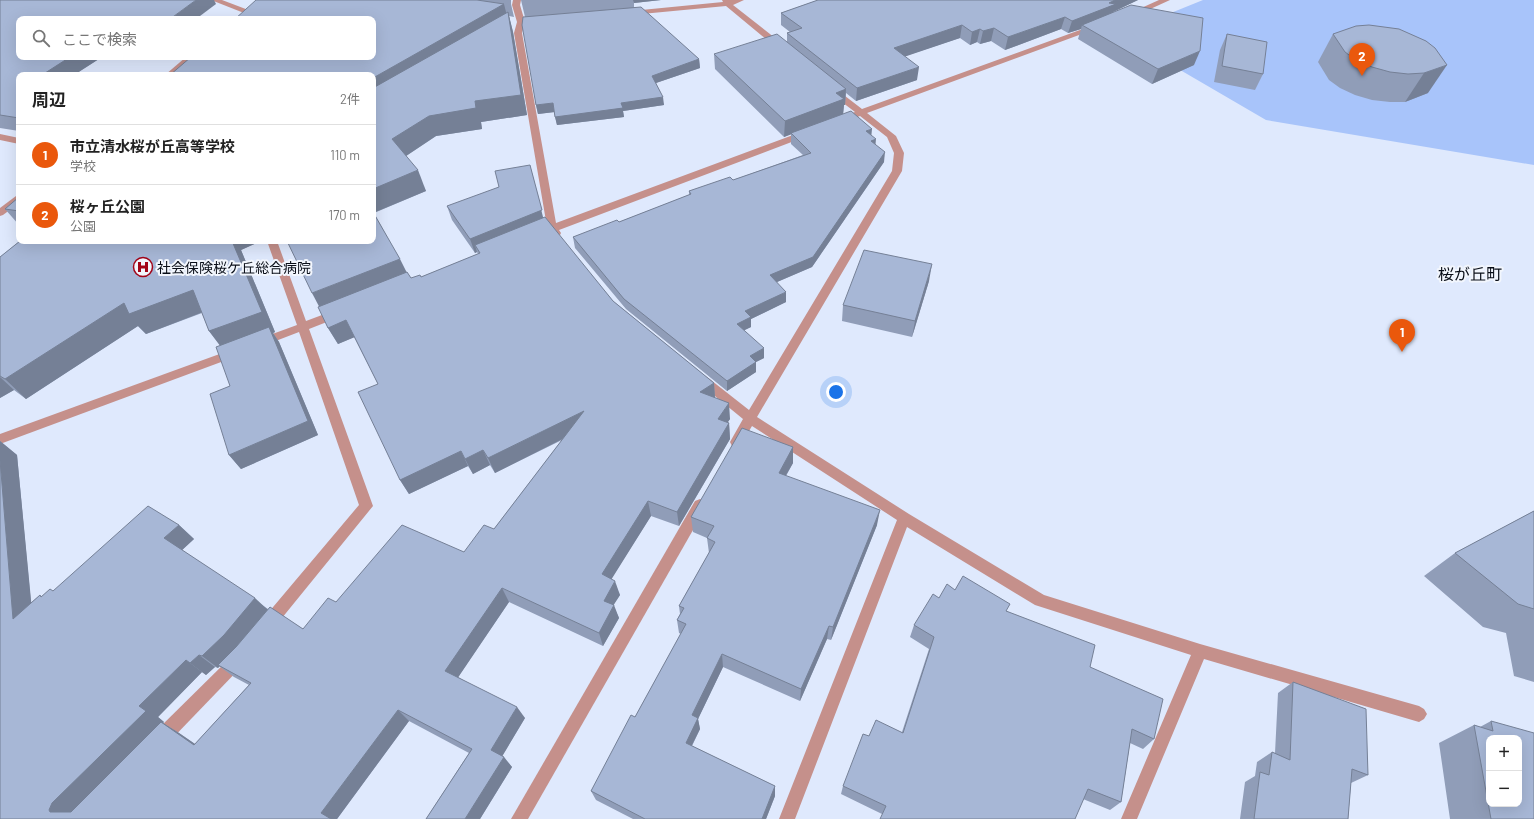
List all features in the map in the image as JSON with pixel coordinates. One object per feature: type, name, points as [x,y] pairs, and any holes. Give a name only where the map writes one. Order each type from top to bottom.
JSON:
[{"type":"street","points":[[216,0],[249,9],[241,16]]},
{"type":"street","points":[[517,0],[516,5],[521,22],[518,33],[552,228],[562,240]]},
{"type":"street","points":[[624,13],[740,0]]},
{"type":"street","points":[[1126,16],[1166,0]]},
{"type":"street","points":[[727,2],[788,53]]},
{"type":"street","points":[[507,30],[521,22]]},
{"type":"street","points":[[831,124],[1105,24]]},
{"type":"street","points":[[174,72],[188,60]]},
{"type":"street","points":[[730,452],[897,171],[899,153],[890,136],[825,83]]},
{"type":"street","points":[[530,237],[816,129]]},
{"type":"street","points":[[0,137],[16,140]]},
{"type":"street","points":[[0,213],[16,200]]},
{"type":"street","points":[[260,635],[366,506],[273,244]]},
{"type":"street","points":[[0,439],[302,328],[346,310]]},
{"type":"street","points":[[695,373],[750,418],[904,518],[1040,600],[1200,651],[1419,714]]},
{"type":"street","points":[[519,819],[706,494]]},
{"type":"street","points":[[787,819],[904,518]]},
{"type":"street","points":[[1129,819],[1200,651]]},
{"type":"street","points":[[152,747],[245,653]]},
{"type":"shaded area","points":[[1203,0],[1534,0],[1534,165],[1266,120],[1115,32],[1156,19]]},
{"type":"building","points":[[0,0],[196,0],[174,16],[16,16],[16,60],[65,60],[47,72],[16,72],[16,118],[0,115]]},
{"type":"building","points":[[256,0],[477,0],[504,4],[376,76],[376,72],[174,72],[188,60],[376,60],[376,16],[238,16]]},
{"type":"building","points":[[818,0],[1115,0],[1109,3],[1116,4],[1072,21],[1065,17],[1008,37],[994,28],[983,31],[980,29],[972,32],[962,25],[894,48],[919,67],[857,88],[787,33],[802,28],[781,13]]},
{"type":"building","points":[[1131,5],[1203,18],[1200,51],[1158,69],[1082,25]]},
{"type":"building","points":[[641,7],[699,59],[652,76],[663,97],[621,103],[623,108],[555,117],[553,103],[536,105],[522,25],[523,17]]},
{"type":"building","points":[[508,12],[521,95],[475,101],[476,108],[429,116],[392,139],[418,170],[376,188],[376,86]]},
{"type":"building","points":[[1369,25],[1399,29],[1426,41],[1435,48],[1447,65],[1424,73],[1408,74],[1390,72],[1372,67],[1356,60],[1345,52],[1333,34],[1356,26]]},
{"type":"building","points":[[777,34],[846,89],[836,93],[844,99],[785,121],[714,54]]},
{"type":"building","points":[[1227,34],[1267,42],[1263,74],[1222,66]]},
{"type":"building","points":[[851,111],[872,129],[866,131],[876,139],[871,141],[885,152],[813,257],[770,275],[786,292],[745,311],[751,317],[737,324],[764,348],[750,356],[756,362],[727,381],[624,299],[573,237],[617,220],[619,222],[691,194],[689,191],[730,177],[733,180],[811,153],[791,133]]},
{"type":"building","points":[[530,165],[542,210],[470,239],[447,206],[499,187],[495,171]]},
{"type":"building","points":[[16,200],[16,211],[5,209]]},
{"type":"building","points":[[376,217],[400,259],[312,293],[288,244],[376,244]]},
{"type":"building","points":[[545,217],[613,301],[714,383],[700,392],[729,403],[718,419],[729,423],[677,512],[648,501],[602,574],[615,581],[604,601],[614,605],[599,633],[502,588],[445,671],[517,707],[491,750],[504,757],[465,819],[426,819],[472,749],[398,710],[321,813],[331,819],[0,819],[0,460],[13,619],[40,595],[41,597],[50,589],[53,591],[148,506],[179,525],[164,538],[255,598],[224,635],[202,656],[199,655],[190,663],[186,660],[139,706],[146,711],[52,803],[49,810],[50,812],[71,812],[161,722],[194,745],[251,683],[218,665],[236,647],[270,607],[303,629],[328,598],[336,602],[402,525],[464,552],[484,525],[494,529],[584,411],[488,458],[483,450],[465,459],[461,451],[400,480],[358,392],[378,384],[346,320],[328,328],[318,307],[407,272],[411,278],[420,275],[421,277],[480,253],[475,245]]},
{"type":"building","points":[[16,244],[233,244],[262,312],[209,331],[193,290],[129,314],[124,303],[5,379],[0,376],[0,257]]},
{"type":"building","points":[[864,250],[932,264],[915,321],[843,305]]},
{"type":"building","points":[[269,327],[308,421],[229,455],[210,394],[230,386],[216,347]]},
{"type":"building","points":[[742,428],[793,447],[779,473],[880,510],[833,627],[829,626],[801,689],[722,654],[692,715],[698,718],[686,743],[775,786],[762,819],[645,819],[591,791],[631,715],[635,717],[686,624],[677,620],[684,608],[679,606],[715,542],[707,538],[714,526],[691,517]]},
{"type":"building","points":[[1534,511],[1534,609],[1518,604],[1455,553]]},
{"type":"building","points":[[963,576],[1010,604],[1006,611],[1095,645],[1090,667],[1163,699],[1154,739],[1132,729],[1121,802],[1088,789],[1075,819],[880,819],[886,806],[843,786],[863,734],[869,736],[876,720],[903,733],[934,637],[914,625],[933,594],[939,598],[947,584],[955,590]]},
{"type":"building","points":[[1293,682],[1366,709],[1368,775],[1352,769],[1348,819],[1254,819],[1260,772],[1269,775],[1272,752],[1290,760]]},
{"type":"building","points":[[1491,721],[1534,733],[1534,819],[1491,819],[1489,807],[1522,807],[1522,735],[1486,735],[1486,791],[1474,725],[1493,731]]},
{"type":"place","name":"桜ヶ丘公園","points":[[1362,76]]},
{"type":"place","name":"社会保険桜ケ丘総合病院","points":[[143,267]]},
{"type":"place","name":"市立清水桜が丘高等学校","points":[[1402,352]]},
{"type":"district","name":"桜が丘町","points":[[1470,273]]}]
